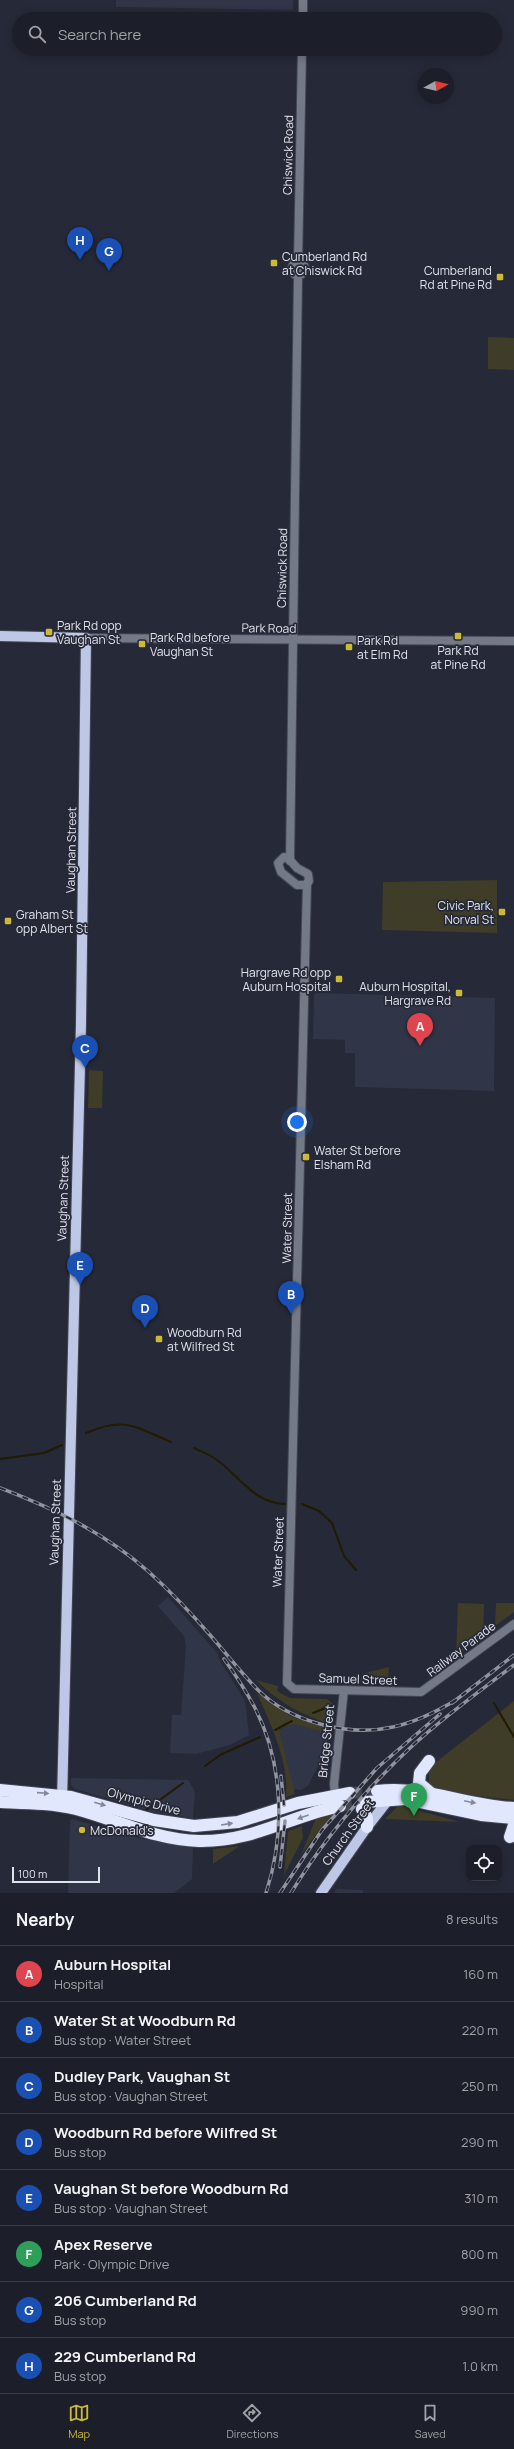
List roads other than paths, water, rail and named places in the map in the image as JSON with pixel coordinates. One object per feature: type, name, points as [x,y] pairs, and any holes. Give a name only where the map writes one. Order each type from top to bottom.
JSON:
[{"type":"highway","points":[[429,1761],[420,1773],[419,1783],[432,1794]]},
{"type":"highway","points":[[399,1789],[408,1800]]},
{"type":"highway","points":[[377,1791],[399,1789],[514,1808]]},
{"type":"highway","name":"Church Street","points":[[389,1799],[399,1789]]},
{"type":"highway","name":"Olympic Drive","points":[[0,1790],[62,1801],[162,1836],[208,1841],[254,1835],[308,1814],[340,1806]]},
{"type":"highway","name":"Olympic Drive","points":[[0,1802],[62,1801],[97,1803],[154,1820],[181,1825],[203,1826],[238,1822],[294,1804],[350,1793]]},
{"type":"highway","points":[[367,1827],[367,1818],[364,1806],[389,1799],[408,1800],[474,1814],[514,1818]]},
{"type":"highway","points":[[510,1837],[514,1825]]},
{"type":"main road","name":"Park Road","points":[[0,636],[86,638]]},
{"type":"main road","name":"Vaughan Street","points":[[62,1801],[81,1023],[86,638]]},
{"type":"main road","name":"Church Street","points":[[322,1893],[367,1827],[389,1799]]},
{"type":"street","points":[[303,0],[303,12]]},
{"type":"street","name":"Chiswick Road","points":[[290,861],[298,276],[302,274],[305,269],[304,265],[298,262],[302,56]]},
{"type":"street","name":"Park Road","points":[[86,638],[293,641],[514,641]]},
{"type":"street","points":[[287,858],[297,868],[308,874],[308,883],[297,885],[281,872],[278,865],[280,859],[287,858]]},
{"type":"street","name":"Water Street","points":[[294,1689],[287,1683],[286,1674],[308,883]]},
{"type":"street","name":"Railway Parade","points":[[421,1692],[514,1624]]},
{"type":"street","name":"Samuel Street","points":[[294,1689],[421,1692]]},
{"type":"street","name":"Bridge Street","points":[[335,1795],[334,1784],[344,1690]]},
{"type":"waterway","points":[[86,1433],[99,1428],[121,1424],[139,1428],[171,1442]]},
{"type":"waterway","points":[[0,1459],[44,1453],[62,1445]]},
{"type":"waterway","points":[[194,1448],[220,1462],[245,1485],[263,1498],[273,1502],[285,1504]]},
{"type":"waterway","points":[[302,1504],[319,1511],[332,1523],[344,1556],[356,1570]]},
{"type":"waterway","points":[[494,1703],[514,1737]]},
{"type":"waterway","points":[[313,1713],[333,1705]]},
{"type":"waterway","points":[[275,1730],[292,1721]]},
{"type":"waterway","points":[[205,1766],[220,1755],[260,1737]]},
{"type":"waterway","points":[[146,1810],[183,1783]]},
{"type":"tunnel","points":[[350,1793],[377,1791]]},
{"type":"tunnel","points":[[340,1806],[366,1802]]},
{"type":"railway","points":[[0,1488],[40,1504],[79,1523],[115,1545],[132,1558],[181,1603],[258,1690],[286,1711],[321,1724],[339,1728],[376,1730],[401,1725],[418,1719],[456,1700]]},
{"type":"railway","points":[[452,1703],[514,1655]]},
{"type":"railway","points":[[224,1659],[255,1708],[265,1730],[272,1752],[276,1776],[279,1824],[272,1871],[266,1893]]},
{"type":"railway","points":[[291,1893],[317,1854],[346,1816],[393,1764],[435,1726],[514,1665]]},
{"type":"railway","points":[[280,1893],[322,1830],[377,1768],[440,1714]]},
{"type":"railway","points":[[281,1776],[284,1805]]},
{"type":"railway","points":[[280,1867],[285,1821]]},
{"type":"place","name":"229 Cumberland Rd","points":[[80,260]]},
{"type":"place","name":"Cumberland Rd at Chiswick Rd","points":[[274,263]]},
{"type":"place","name":"206 Cumberland Rd","points":[[109,271]]},
{"type":"place","name":"Cumberland Rd at Pine Rd","points":[[500,277]]},
{"type":"place","name":"Park Rd opp Vaughan St","points":[[49,632]]},
{"type":"place","name":"Park Rd at Pine Rd","points":[[458,636]]},
{"type":"place","name":"Park Rd before Vaughan St","points":[[142,644]]},
{"type":"place","name":"Park Rd at Elm Rd","points":[[349,647]]},
{"type":"place","name":"Civic Park, Norval St","points":[[502,912]]},
{"type":"place","name":"Graham St opp Albert St","points":[[8,921]]},
{"type":"place","name":"Hargrave Rd opp Auburn Hospital","points":[[339,979]]},
{"type":"place","name":"Auburn Hospital, Hargrave Rd","points":[[459,993]]},
{"type":"place","name":"Auburn Hospital","points":[[420,1046]]},
{"type":"place","name":"Dudley Park, Vaughan St","points":[[85,1068]]},
{"type":"place","name":"Water St before Elsham Rd","points":[[306,1157]]},
{"type":"place","name":"Vaughan St before Woodburn Rd","points":[[80,1285]]},
{"type":"place","name":"Water St at Woodburn Rd","points":[[291,1314]]},
{"type":"place","name":"Woodburn Rd before Wilfred St","points":[[145,1328]]},
{"type":"place","name":"Woodburn Rd at Wilfred St","points":[[159,1339]]},
{"type":"place","name":"Apex Reserve","points":[[414,1816]]},
{"type":"place","name":"McDonald's","points":[[82,1830]]}]
